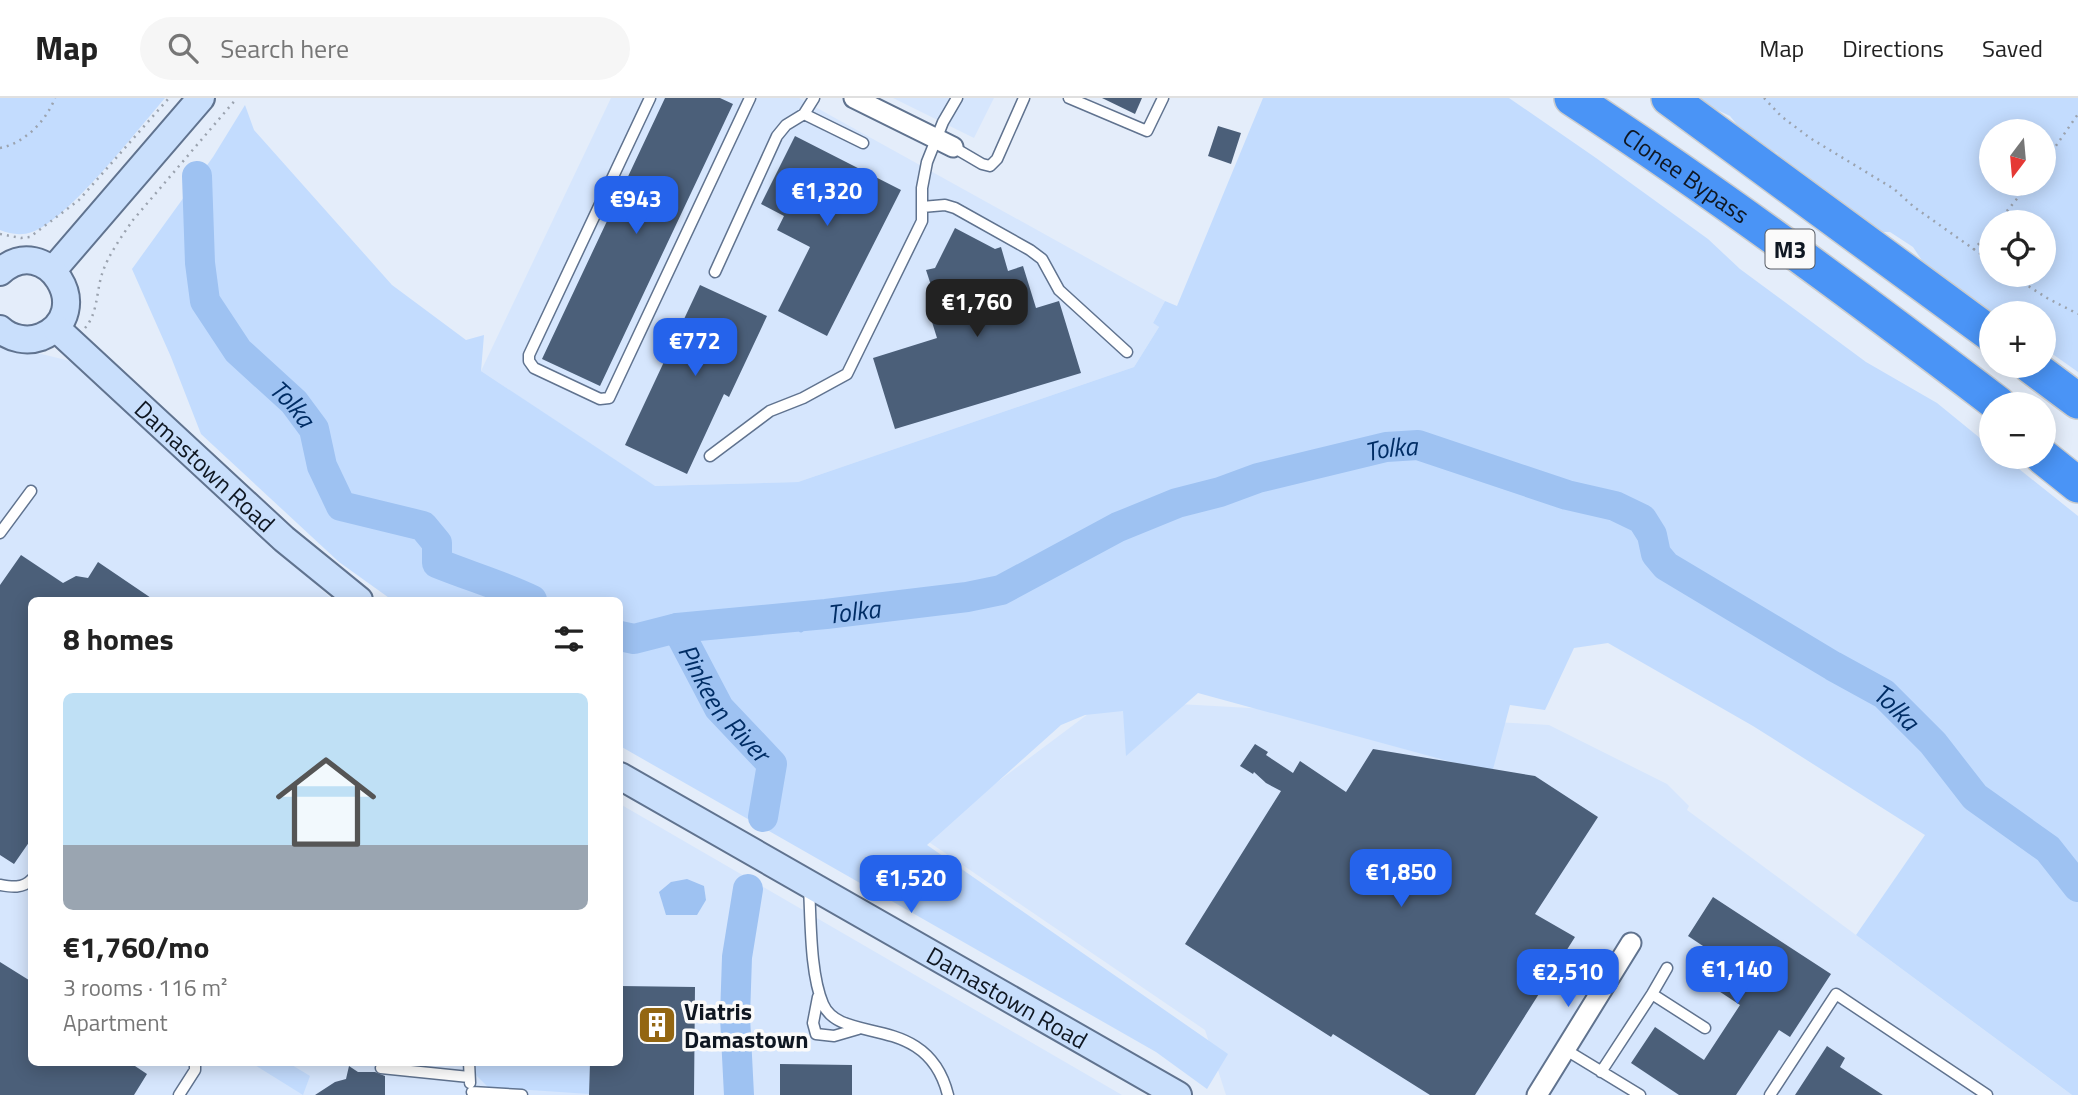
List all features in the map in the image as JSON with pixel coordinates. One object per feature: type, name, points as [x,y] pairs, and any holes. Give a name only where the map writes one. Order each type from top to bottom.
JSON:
[{"type":"highway","points":[[1670,98],[1757,151],[1979,311]]},
{"type":"highway","name":"M3","points":[[1670,98],[1979,325]]},
{"type":"highway","points":[[1574,99],[1847,300],[1979,405]]},
{"type":"highway","name":"Clonee Bypass","points":[[1574,99],[1707,189],[1848,290],[1982,392]]},
{"type":"highway","points":[[2056,366],[2078,382]]},
{"type":"highway","points":[[2047,378],[2078,401]]},
{"type":"highway","points":[[2056,449],[2078,466]]},
{"type":"highway","points":[[2056,467],[2078,485]]},
{"type":"street","points":[[53,270],[201,98]]},
{"type":"street","points":[[854,98],[944,143]]},
{"type":"street","points":[[0,272],[19,262],[41,263],[53,270],[63,284],[66,297],[64,335],[19,339],[0,330]]},
{"type":"street","name":"Damastown Road","points":[[64,335],[284,539],[355,597]]},
{"type":"street","name":"Damastown Road","points":[[623,778],[1178,1095]]},
{"type":"street","points":[[1537,1095],[1631,943]]},
{"type":"lane","points":[[650,98],[529,355],[529,361],[534,368],[600,399],[609,398],[750,98]]},
{"type":"lane","points":[[715,272],[777,136],[786,125],[804,114],[814,98]]},
{"type":"lane","points":[[710,456],[770,411],[803,398],[847,374],[922,221],[922,188],[927,162],[944,143],[957,98]]},
{"type":"lane","points":[[944,143],[990,166],[997,159],[1024,98]]},
{"type":"lane","points":[[1069,98],[1147,131],[1163,98]]},
{"type":"lane","points":[[804,114],[863,143]]},
{"type":"lane","points":[[922,207],[945,205],[955,208],[1030,250],[1048,267],[1059,290],[1127,352]]},
{"type":"lane","points":[[0,533],[5,518],[31,491]]},
{"type":"lane","points":[[0,885],[14,887],[28,883]]},
{"type":"lane","points":[[808,884],[818,990],[813,1023],[816,1034],[834,1036],[862,1028]]},
{"type":"lane","points":[[1601,1072],[1667,968]]},
{"type":"lane","points":[[818,990],[830,1016],[843,1024],[901,1038],[923,1052],[940,1072],[948,1095]]},
{"type":"lane","points":[[1770,1095],[1836,993],[1987,1095]]},
{"type":"lane","points":[[1652,994],[1705,1028]]},
{"type":"lane","points":[[1566,1050],[1640,1095]]},
{"type":"lane","points":[[179,1095],[195,1066]]},
{"type":"lane","points":[[469,1066],[472,1094],[522,1095]]},
{"type":"lane","points":[[381,1068],[469,1077]]},
{"type":"path","points":[[0,148],[20,141],[29,133],[46,114],[55,98]]},
{"type":"path","points":[[0,234],[30,237],[79,201],[169,98]]},
{"type":"path","points":[[64,335],[88,325],[93,316],[102,273],[132,220],[237,98]]},
{"type":"path","points":[[1763,98],[1810,138],[1894,189],[1914,207],[1979,254]]},
{"type":"path","points":[[2056,146],[2078,114]]},
{"type":"path","points":[[2008,210],[2019,196]]},
{"type":"path","points":[[1973,250],[1979,244]]},
{"type":"path","points":[[2030,287],[2078,314]]},
{"type":"shaded area","points":[[0,98],[165,98],[83,193],[47,224],[32,232],[20,234],[0,230]]},
{"type":"shaded area","points":[[611,98],[799,98],[1165,301],[1153,323],[1159,327],[1134,367],[798,482],[654,486],[481,371]]},
{"type":"shaded area","points":[[893,98],[994,98],[974,138]]},
{"type":"shaded area","points":[[1263,98],[1509,98],[1708,239],[1740,269],[1866,362],[1937,403],[1979,437],[1979,469],[2019,469],[2078,516],[2078,875],[2056,849],[1985,800],[1903,699],[1683,571],[1663,552],[1653,529],[1636,510],[1595,496],[1543,484],[1426,439],[1390,441],[1295,459],[1139,513],[1081,537],[997,587],[624,633],[623,597],[536,597],[515,588],[528,597],[388,597],[339,562],[201,434],[132,269],[213,157],[245,105],[254,130],[392,285],[466,340],[484,335],[481,371],[655,486],[798,482],[1134,367],[1159,327],[1153,323],[1165,301],[1177,306]]},
{"type":"shaded area","points":[[1692,98],[2078,98],[2078,372],[2056,356],[2056,301],[1979,301],[1979,303],[1927,268],[1913,247],[1890,232],[1876,232],[1787,166],[1777,153],[1751,142],[1730,116]]},
{"type":"shaded area","points":[[0,337],[17,348],[70,361],[330,597],[28,597],[28,1066],[623,1066],[623,806],[1122,1095],[0,1095]]},
{"type":"shaded area","points":[[1424,453],[1549,503],[1608,508],[1625,516],[1637,528],[1642,552],[1678,585],[1751,625],[1795,659],[1875,704],[1916,741],[1966,802],[2034,846],[2078,895],[2078,1095],[2072,1095],[1856,935],[1925,835],[1753,726],[1608,643],[1574,648],[1545,710],[1510,705],[1492,773],[1198,693],[1126,756],[1123,711],[1085,715],[1061,725],[927,845],[1228,1054],[1207,1089],[1156,1052],[623,748],[623,644],[795,630],[936,613],[1013,597],[1097,545],[1259,487],[1393,454]]},
{"type":"shaded area","points":[[1143,702],[1549,725],[1667,784],[1689,806],[1687,810],[2072,1095],[1226,1095],[1205,1030],[923,838],[1096,708]]},
{"type":"shaded area","points":[[687,879],[704,886],[706,900],[697,915],[666,915],[659,892],[671,882]]},
{"type":"shaded area","points":[[256,1066],[294,1066],[310,1076],[303,1095]]},
{"type":"shaded area","points":[[476,1066],[590,1066],[589,1094],[488,1087],[475,1074]]},
{"type":"building","points":[[665,98],[720,98],[733,104],[600,386],[542,359]]},
{"type":"building","points":[[1102,98],[1142,98],[1135,114]]},
{"type":"building","points":[[1218,126],[1241,133],[1231,164],[1208,156]]},
{"type":"building","points":[[795,136],[901,190],[827,336],[778,311],[810,247],[777,230],[784,216],[761,204]]},
{"type":"building","points":[[955,228],[995,249],[1001,247],[1008,271],[1023,266],[1036,308],[1059,301],[1081,373],[895,429],[873,358],[937,338],[932,322],[942,319],[926,270],[935,268]]},
{"type":"building","points":[[700,285],[767,316],[729,397],[724,394],[687,474],[625,445]]},
{"type":"building","points":[[21,555],[63,583],[76,576],[88,578],[98,562],[150,597],[28,597],[28,844],[14,864],[0,855],[0,585]]},
{"type":"building","points":[[1255,744],[1293,773],[1300,761],[1346,792],[1373,749],[1535,776],[1598,817],[1535,914],[1575,937],[1475,1095],[1430,1095],[1333,1034],[1331,1037],[1185,944],[1281,791],[1254,772],[1253,774],[1240,766]]},
{"type":"building","points":[[1713,897],[1831,974],[1790,1037],[1779,1030],[1736,1095],[1679,1095],[1631,1063],[1655,1027],[1704,1060],[1740,1005],[1705,982],[1721,958],[1688,936]]},
{"type":"building","points":[[0,962],[28,980],[28,1066],[135,1066],[147,1074],[134,1095],[0,1095]]},
{"type":"building","name":"Viatris Damastown","points":[[623,986],[695,987],[694,1095],[589,1095],[590,1066],[623,1066]]},
{"type":"building","points":[[1827,1046],[1845,1058],[1840,1067],[1883,1095],[1795,1095]]},
{"type":"building","name":"Viatris Damastown","points":[[780,1064],[852,1065],[852,1095],[780,1095]]},
{"type":"building","points":[[349,1066],[358,1072],[375,1072],[385,1076],[385,1095],[315,1095],[335,1082],[346,1079]]},
{"type":"waterway","name":"Tolka","points":[[197,176],[200,263],[205,301],[238,351],[294,402],[314,429],[322,466],[341,506],[423,526],[437,543],[437,563],[525,597]]},
{"type":"waterway","name":"Tolka","points":[[623,637],[634,639],[677,628],[826,614],[967,597],[1001,590],[1118,527],[1177,503],[1220,492],[1258,478],[1386,447],[1418,445],[1567,495],[1615,506],[1642,519],[1652,535],[1656,554],[1666,566],[1884,694],[1933,743],[1975,797],[2048,849],[2078,887]]},
{"type":"waterway","points":[[799,617],[801,630]]},
{"type":"waterway","name":"Pinkeen River","points":[[677,628],[719,708],[772,764],[763,817]]},
{"type":"waterway","name":"Pinkeen River","points":[[739,1095],[735,1017],[737,957],[748,889]]},
{"type":"place","name":"Viatris Damastown","points":[[657,1025]]}]
